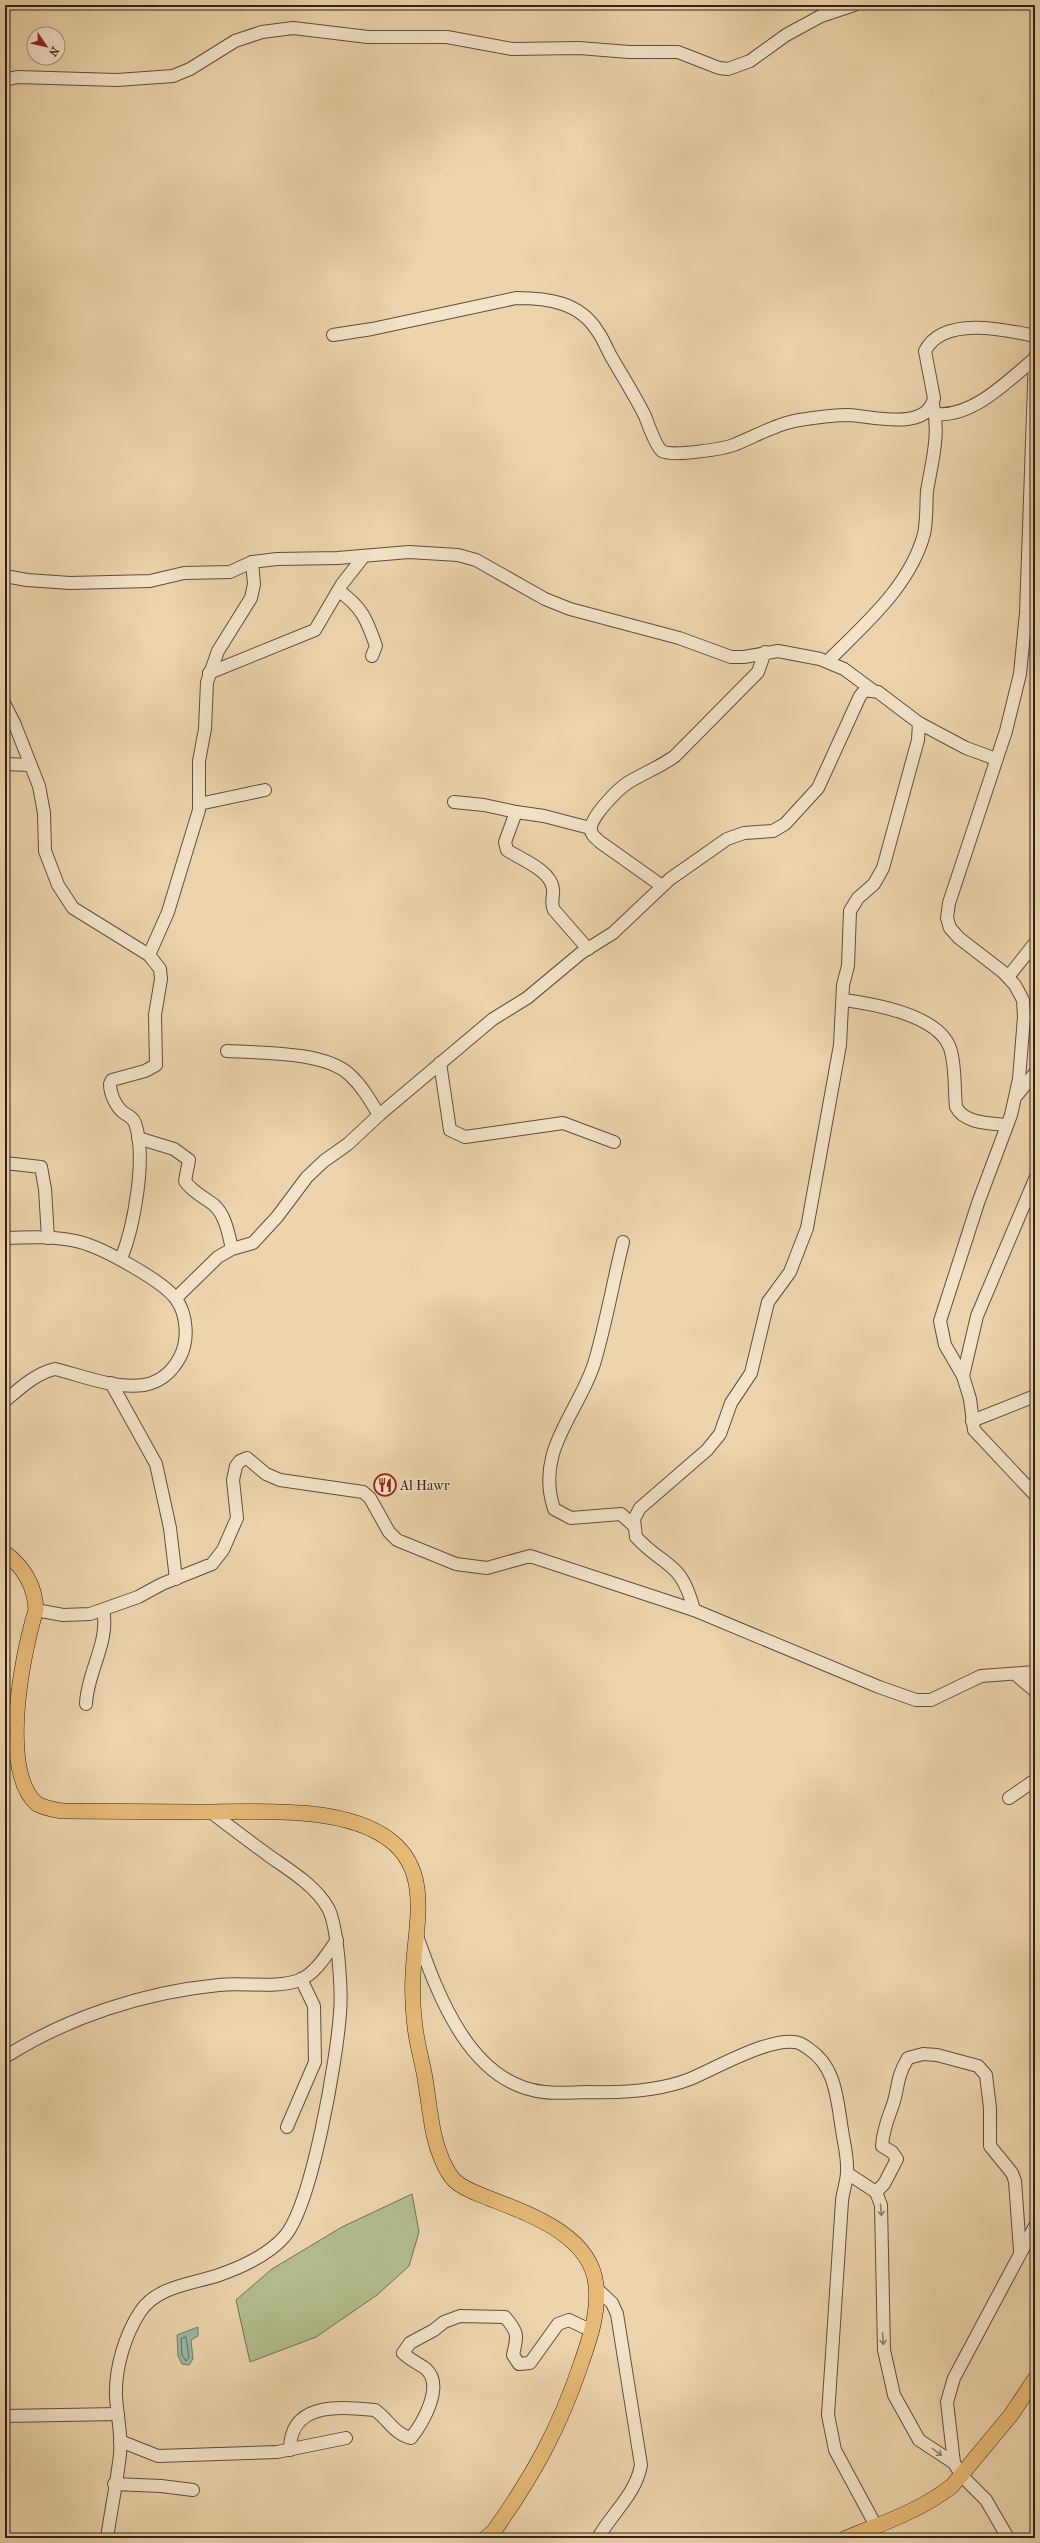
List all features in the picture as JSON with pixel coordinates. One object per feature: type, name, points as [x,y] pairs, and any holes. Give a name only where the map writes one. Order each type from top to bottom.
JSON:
[{"type":"main road","points":[[5,1553],[15,1560],[27,1575],[33,1587],[36,1610],[15,1683],[6,1736],[9,1768],[26,1794],[37,1804],[64,1812],[273,1813],[335,1818],[362,1826],[389,1839],[403,1852],[411,1866],[418,1893],[417,1936],[413,1974],[415,2026],[434,2136],[445,2164],[454,2180],[473,2192],[531,2216],[568,2238],[583,2252],[593,2268],[596,2288],[592,2331],[566,2409],[537,2468],[494,2531],[486,2538]]},
{"type":"main road","points":[[846,2538],[893,2521],[941,2495],[958,2469],[1011,2415],[1035,2379]]},
{"type":"street","points":[[5,80],[17,77],[116,80],[173,76],[190,69],[235,41],[262,32],[293,28],[368,37],[447,37],[519,49],[578,48],[629,52],[678,52],[719,68],[728,69],[750,61],[786,35],[821,16],[854,5]]},
{"type":"street","points":[[333,335],[372,329],[516,298],[538,298],[569,305],[587,317],[598,331],[641,408],[659,449],[670,454],[728,446],[762,431],[797,420],[839,415],[897,421],[910,419],[934,409],[949,416],[977,403],[1035,358]]},
{"type":"street","points":[[828,661],[883,604],[903,580],[915,558],[924,533],[927,492],[936,440],[934,398],[925,351],[936,336],[945,333],[980,328],[998,329],[1035,336]]},
{"type":"street","points":[[1035,358],[1032,544],[1025,638],[1020,674],[996,759],[949,903],[947,918],[950,928],[960,938],[1008,977],[1023,1000],[1021,1060],[1015,1097],[1007,1125],[978,1203],[940,1321],[944,1345],[963,1376],[970,1399],[974,1430],[983,1442],[1035,1495]]},
{"type":"street","points":[[5,576],[27,580],[70,583],[150,580],[184,573],[230,572],[252,562],[409,552],[467,557],[545,599],[570,609],[679,638],[731,657],[744,657],[766,652],[795,653],[828,661],[844,669],[871,689],[896,703],[919,723],[966,748],[996,759]]},
{"type":"street","points":[[210,673],[315,630],[339,590],[364,556]]},
{"type":"street","points":[[149,955],[168,912],[190,842],[199,804],[199,760],[210,673],[218,651],[251,598],[254,584],[252,562]]},
{"type":"street","points":[[339,590],[356,602],[369,626],[376,646],[372,656]]},
{"type":"street","points":[[590,828],[603,807],[619,791],[628,783],[662,766],[675,756],[749,682],[763,664],[766,652]]},
{"type":"street","points":[[176,1298],[218,1257],[232,1248],[253,1243],[278,1217],[308,1177],[324,1161],[348,1144],[379,1115],[440,1063],[493,1020],[527,998],[588,949],[613,933],[662,886],[708,850],[727,839],[744,833],[773,831],[798,812],[818,788],[860,696],[865,690],[871,689]]},
{"type":"street","points":[[5,705],[15,725],[42,796],[47,856],[58,885],[65,898],[73,908],[83,915],[107,927],[149,955],[160,969],[161,979],[155,1015],[156,1065],[145,1071],[112,1080],[110,1084],[119,1109],[134,1120],[138,1138],[139,1169],[135,1213],[122,1259]]},
{"type":"street","points":[[694,1610],[687,1586],[680,1573],[641,1541],[634,1532],[634,1519],[640,1508],[715,1441],[724,1425],[731,1403],[751,1373],[768,1302],[790,1272],[807,1228],[815,1174],[833,1094],[840,1045],[844,1000],[843,985],[848,966],[850,911],[858,898],[874,884],[883,868],[918,740],[920,730],[919,723]]},
{"type":"street","points":[[5,764],[30,765]]},
{"type":"street","points":[[199,804],[265,790]]},
{"type":"street","points":[[454,802],[484,805],[544,816],[590,828]]},
{"type":"street","points":[[516,812],[505,842],[507,850],[527,860],[545,875],[554,890],[551,903],[554,910],[588,949]]},
{"type":"street","points":[[590,828],[592,834],[600,842],[662,886]]},
{"type":"street","points":[[1008,977],[1035,943]]},
{"type":"street","points":[[844,1000],[875,1004],[898,1011],[937,1031],[950,1048],[956,1107],[959,1114],[975,1121],[1007,1125]]},
{"type":"street","points":[[227,1051],[314,1059],[334,1066],[349,1074],[363,1090],[379,1115]]},
{"type":"street","points":[[440,1063],[450,1130],[466,1136],[563,1123],[614,1142]]},
{"type":"street","points":[[1015,1097],[1035,1073]]},
{"type":"street","points":[[138,1138],[174,1149],[189,1160],[190,1164],[185,1180],[192,1190],[215,1207],[222,1217],[232,1248]]},
{"type":"street","points":[[5,1163],[41,1167],[45,1189],[48,1238]]},
{"type":"street","points":[[963,1376],[977,1316],[1035,1179]]},
{"type":"street","points":[[5,1238],[48,1238],[79,1242],[122,1259],[176,1298],[183,1314],[186,1332],[182,1353],[174,1368],[158,1381],[142,1385],[111,1383],[55,1369],[49,1370],[22,1386],[5,1401]]},
{"type":"street","points":[[623,1242],[594,1364],[552,1453],[548,1478],[549,1493],[554,1509],[571,1518],[621,1514],[633,1525]]},
{"type":"street","points":[[111,1383],[156,1464],[170,1528],[176,1579]]},
{"type":"street","points":[[972,1421],[1035,1396]]},
{"type":"street","points":[[36,1610],[63,1615],[90,1614],[103,1610],[212,1564],[223,1550],[237,1518],[233,1480],[236,1466],[240,1461],[248,1458],[266,1474],[280,1480],[363,1492],[370,1498],[389,1532],[397,1540],[456,1564],[487,1568],[530,1556],[694,1610],[872,1684],[916,1700],[932,1700],[981,1676],[1035,1672]]},
{"type":"street","points":[[86,1704],[89,1683],[105,1621],[103,1610]]},
{"type":"street","points":[[1015,1674],[1035,1691]]},
{"type":"street","points":[[1009,1798],[1035,1780]]},
{"type":"street","points":[[107,2538],[120,2441],[116,2388],[123,2352],[133,2324],[150,2299],[160,2293],[219,2275],[252,2261],[285,2236],[294,2222],[307,2187],[332,2080],[340,2013],[337,1940],[331,1915],[320,1896],[308,1884],[211,1812]]},
{"type":"street","points":[[417,1936],[434,1985],[447,2013],[465,2040],[484,2062],[502,2077],[522,2086],[543,2092],[607,2093],[652,2089],[688,2080],[750,2053],[778,2043],[795,2042],[820,2056],[833,2078],[846,2155],[847,2173],[842,2201],[828,2415],[835,2450],[876,2526]]},
{"type":"street","points":[[5,2057],[34,2041],[81,2019],[160,1994],[220,1984],[287,1983],[301,1979],[320,1963],[337,1940]]},
{"type":"street","points":[[287,2127],[314,2062],[314,2006],[301,1979]]},
{"type":"street","points":[[876,2192],[884,2184],[896,2160],[892,2152],[882,2146],[882,2136],[886,2120],[892,2110],[899,2072],[908,2058],[923,2054],[937,2055],[978,2066],[986,2075],[990,2108],[990,2146],[1012,2173],[1015,2181],[1020,2251]]},
{"type":"street","points":[[847,2173],[876,2192],[881,2205],[884,2350],[894,2395],[919,2440],[958,2469],[986,2500],[1008,2538]]},
{"type":"street","points":[[958,2469],[947,2415],[947,2402],[950,2390],[1020,2251],[1035,2226]]},
{"type":"street","points":[[596,2288],[612,2304],[617,2314],[641,2466],[635,2488],[608,2521],[598,2538]]},
{"type":"street","points":[[290,2450],[290,2435],[304,2415],[325,2408],[375,2410],[382,2415],[393,2429],[403,2436],[411,2438],[424,2420],[432,2402],[432,2381],[427,2370],[412,2362],[403,2353],[410,2343],[434,2330],[444,2322],[460,2316],[505,2317],[515,2329],[517,2339],[513,2355],[519,2364],[530,2363],[558,2324],[570,2320],[592,2331]]},
{"type":"street","points":[[5,2416],[118,2414]]},
{"type":"street","points":[[120,2441],[158,2456],[236,2454],[290,2450],[346,2438]]},
{"type":"street","points":[[114,2484],[161,2486],[193,2490]]},
{"type":"shaded area","points":[[412,2194],[419,2232],[409,2266],[377,2295],[316,2337],[250,2362],[236,2300],[272,2269],[342,2227]]},
{"type":"water","points":[[198,2327],[198,2336],[191,2340],[193,2359],[189,2365],[182,2364],[178,2356],[177,2335]]},
{"type":"place","name":"Al Hawr","points":[[385,1485]]}]
